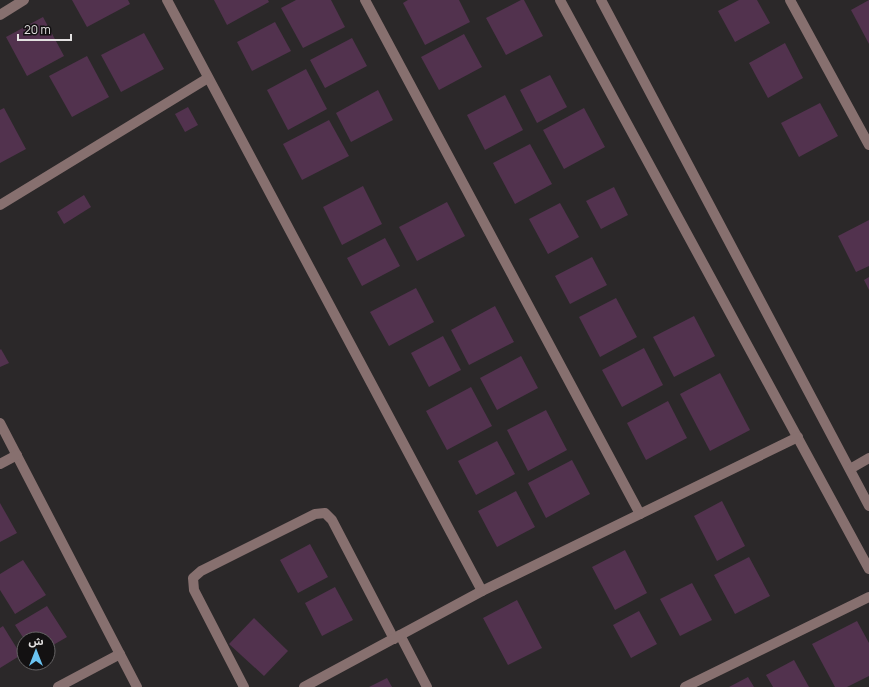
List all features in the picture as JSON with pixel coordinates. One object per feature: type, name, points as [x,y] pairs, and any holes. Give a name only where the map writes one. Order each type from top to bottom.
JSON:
[{"type":"street","points":[[0,15],[24,0]]},
{"type":"street","points":[[167,0],[482,591]]},
{"type":"street","points":[[365,0],[640,514]]},
{"type":"street","points":[[560,0],[869,569]]},
{"type":"street","points":[[601,0],[869,506]]},
{"type":"street","points":[[790,0],[869,145]]},
{"type":"street","points":[[0,205],[208,78]]},
{"type":"street","points":[[0,423],[137,687]]},
{"type":"street","points":[[304,687],[482,591],[798,437]]},
{"type":"street","points":[[0,464],[17,455]]},
{"type":"street","points":[[850,469],[869,458]]},
{"type":"street","points":[[244,687],[194,590],[193,578],[201,570],[315,514],[325,513],[332,520],[397,637],[427,687]]},
{"type":"street","points":[[685,687],[869,597]]},
{"type":"street","points":[[58,687],[120,654]]},
{"type":"building","points":[[72,0],[128,0],[130,4],[87,27]]},
{"type":"building","points":[[214,0],[268,0],[269,2],[227,25]]},
{"type":"building","points":[[296,0],[331,0],[345,27],[303,48],[281,8]]},
{"type":"building","points":[[408,0],[459,0],[470,22],[425,45],[403,3]]},
{"type":"building","points":[[521,0],[524,0],[543,36],[506,55],[486,18]]},
{"type":"building","points":[[739,0],[757,0],[770,23],[735,42],[718,11]]},
{"type":"building","points":[[869,0],[869,44],[851,10]]},
{"type":"building","points":[[43,17],[64,56],[27,76],[6,37]]},
{"type":"building","points":[[275,22],[291,51],[252,71],[237,42]]},
{"type":"building","points":[[144,33],[164,69],[121,92],[101,55]]},
{"type":"building","points":[[464,34],[482,67],[439,90],[421,57]]},
{"type":"building","points":[[352,38],[367,66],[325,88],[310,60]]},
{"type":"building","points":[[785,43],[803,78],[768,98],[749,63]]},
{"type":"building","points":[[87,56],[109,97],[72,117],[49,76]]},
{"type":"building","points":[[306,69],[327,109],[288,130],[267,90]]},
{"type":"building","points":[[550,75],[567,107],[537,123],[520,90]]},
{"type":"building","points":[[378,90],[393,120],[351,142],[336,113]]},
{"type":"building","points":[[505,95],[523,130],[485,150],[467,115]]},
{"type":"building","points":[[820,103],[838,136],[799,157],[781,123]]},
{"type":"building","points":[[188,107],[198,125],[185,132],[175,114]]},
{"type":"building","points":[[4,108],[26,149],[0,163],[0,110]]},
{"type":"building","points":[[584,108],[605,147],[564,169],[543,130]]},
{"type":"building","points":[[329,120],[349,156],[302,180],[283,144]]},
{"type":"building","points":[[530,144],[552,184],[515,204],[493,163]]},
{"type":"building","points":[[363,186],[382,224],[342,245],[323,207]]},
{"type":"building","points":[[614,187],[628,215],[601,229],[586,201]]},
{"type":"building","points":[[84,195],[91,207],[64,224],[57,212]]},
{"type":"building","points":[[447,202],[465,236],[417,261],[399,227]]},
{"type":"building","points":[[560,203],[579,237],[548,254],[529,219]]},
{"type":"building","points":[[869,220],[869,266],[856,272],[838,236]]},
{"type":"building","points":[[385,238],[400,266],[362,286],[347,258]]},
{"type":"building","points":[[592,257],[607,285],[570,304],[555,276]]},
{"type":"building","points":[[869,277],[869,290],[864,280]]},
{"type":"building","points":[[416,288],[434,322],[389,346],[370,312]]},
{"type":"building","points":[[616,298],[637,337],[600,357],[579,317]]},
{"type":"building","points":[[495,306],[514,342],[469,365],[451,330]]},
{"type":"building","points":[[694,316],[715,356],[674,377],[653,337]]},
{"type":"building","points":[[443,336],[461,370],[429,387],[411,353]]},
{"type":"building","points":[[644,348],[663,385],[622,407],[602,370]]},
{"type":"building","points":[[1,349],[9,363],[0,367],[0,350]]},
{"type":"building","points":[[521,356],[538,388],[497,410],[480,378]]},
{"type":"building","points":[[720,373],[750,430],[710,451],[680,394]]},
{"type":"building","points":[[471,387],[492,426],[447,450],[426,411]]},
{"type":"building","points":[[668,401],[687,438],[646,460],[627,423]]},
{"type":"building","points":[[546,410],[567,450],[528,471],[507,430]]},
{"type":"building","points":[[497,441],[515,474],[476,495],[458,461]]},
{"type":"building","points":[[572,460],[590,494],[546,518],[528,483]]},
{"type":"building","points":[[516,491],[535,527],[497,547],[478,511]]},
{"type":"building","points":[[722,501],[745,546],[717,561],[694,516]]},
{"type":"building","points":[[0,503],[17,533],[0,542]]},
{"type":"building","points":[[310,544],[328,577],[298,593],[280,560]]},
{"type":"building","points":[[625,550],[647,593],[615,610],[592,567]]},
{"type":"building","points":[[749,557],[770,596],[735,614],[714,575]]},
{"type":"building","points":[[23,560],[46,595],[15,614],[0,590],[0,574]]},
{"type":"building","points":[[692,583],[712,620],[680,636],[660,599]]},
{"type":"building","points":[[335,587],[353,620],[322,636],[305,603]]},
{"type":"building","points":[[517,600],[542,648],[508,665],[483,618]]},
{"type":"building","points":[[47,606],[67,637],[56,643],[56,631],[19,631],[15,625]]},
{"type":"building","points":[[639,611],[657,644],[631,658],[613,625]]},
{"type":"building","points":[[254,618],[288,651],[264,676],[229,644]]},
{"type":"building","points":[[857,621],[869,643],[869,676],[847,687],[835,687],[812,644]]},
{"type":"building","points":[[3,626],[16,647],[16,658],[0,668],[0,628]]},
{"type":"building","points":[[794,660],[809,687],[773,687],[766,675]]},
{"type":"building","points":[[748,677],[754,687],[729,687]]},
{"type":"building","points":[[387,678],[392,687],[369,687]]}]
